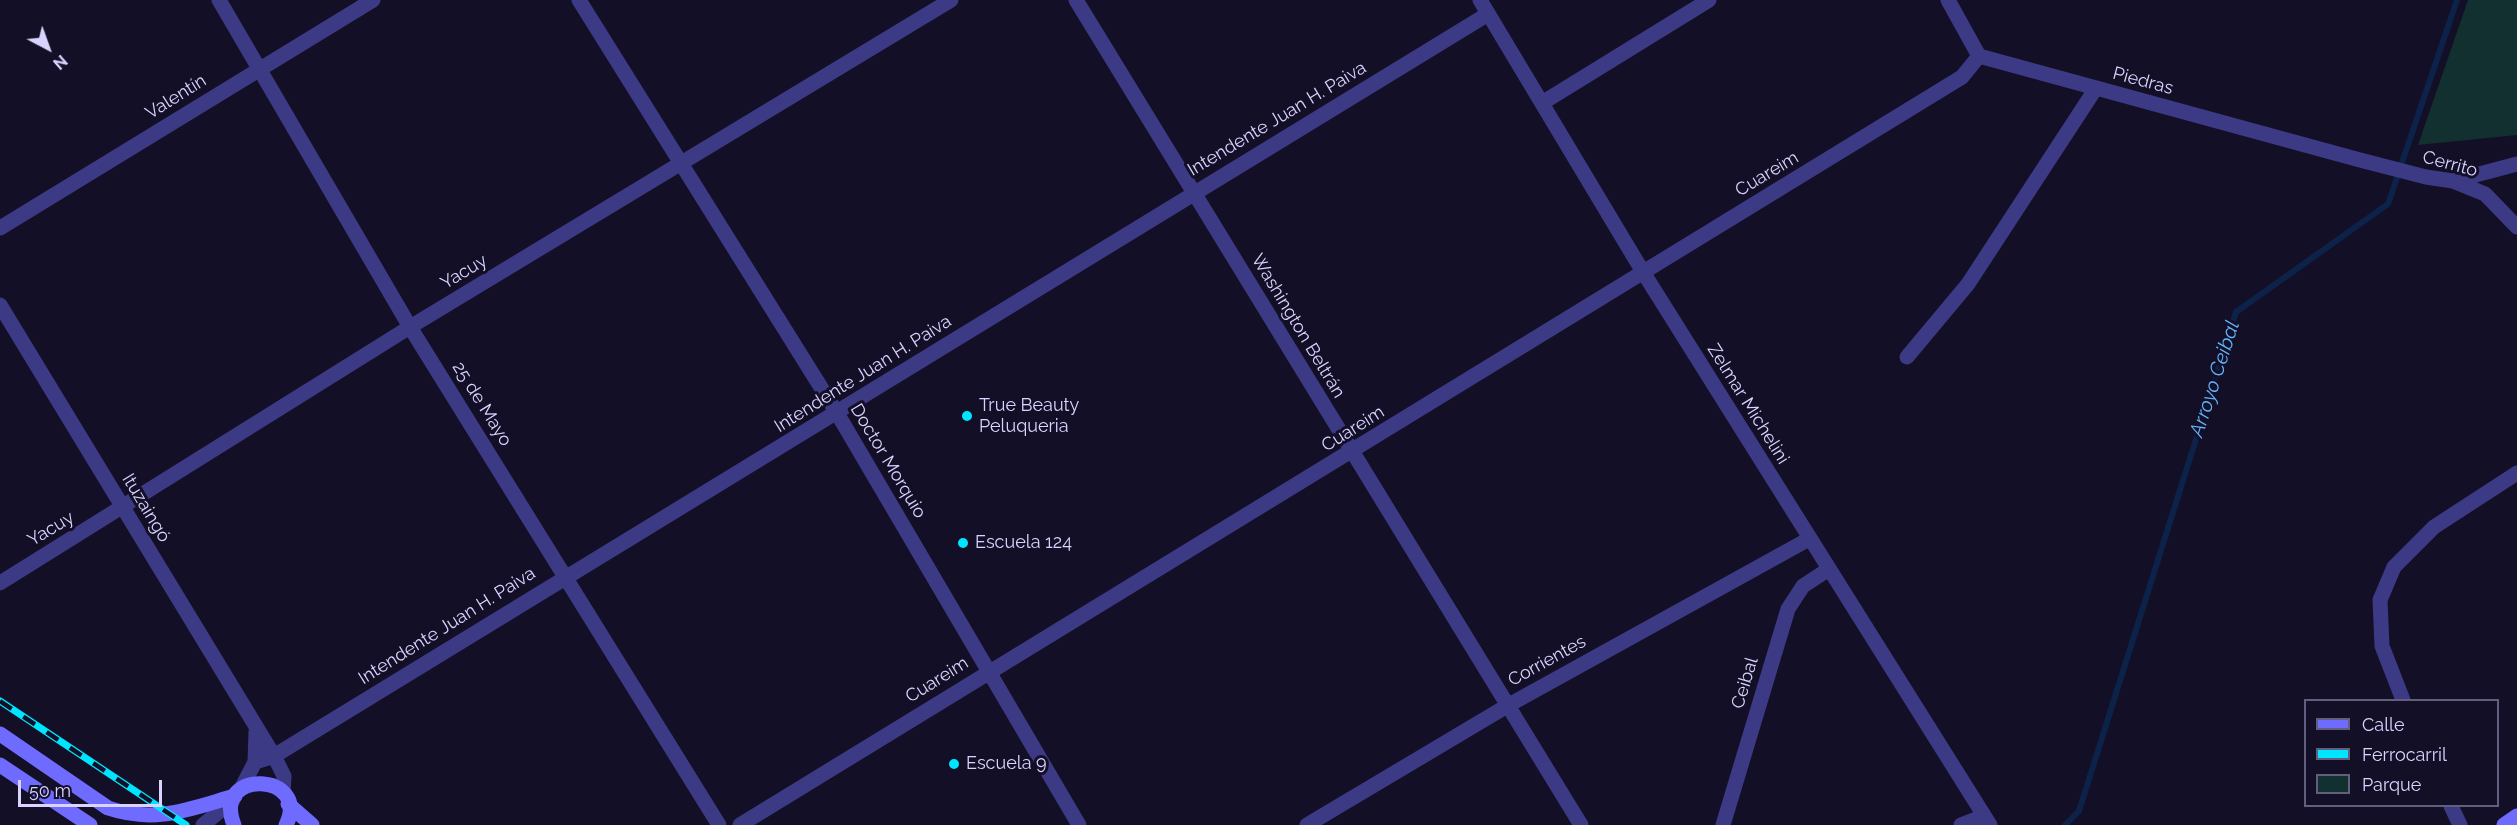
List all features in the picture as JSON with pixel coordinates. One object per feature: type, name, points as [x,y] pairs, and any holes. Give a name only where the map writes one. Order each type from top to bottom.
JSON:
[{"type":"street","name":"25 de Mayo","points":[[219,0],[410,327],[566,575],[719,825]]},
{"type":"street","name":"Valentín","points":[[0,228],[373,0]]},
{"type":"street","name":"Doctor Morquio","points":[[579,0],[837,413],[1079,825]]},
{"type":"street","name":"Yacuy","points":[[0,583],[124,508],[410,327],[951,0]]},
{"type":"street","name":"Washington Beltrán","points":[[1076,0],[1581,825]]},
{"type":"street","name":"Zelmar Michelini","points":[[1480,0],[1643,272],[1987,820]]},
{"type":"street","points":[[1542,103],[1709,0]]},
{"type":"street","points":[[1948,0],[1979,56]]},
{"type":"street","name":"Intendente Juan H. Paiva","points":[[255,762],[274,756],[566,575],[837,413],[1194,192],[1488,14]]},
{"type":"street","name":"Piedras","points":[[1979,56],[2360,160]]},
{"type":"street","name":"Cuareim","points":[[740,825],[990,670],[1352,453],[1962,77],[1979,56]]},
{"type":"street","points":[[1907,357],[1968,284],[2096,88]]},
{"type":"street","name":"Cerrito","points":[[2360,160],[2427,177],[2453,181],[2485,194],[2517,227]]},
{"type":"street","points":[[2453,181],[2517,164]]},
{"type":"street","name":"Ituzaingó","points":[[0,305],[124,508],[256,732],[274,756],[284,776],[286,798]]},
{"type":"street","points":[[2403,699],[2382,646],[2380,600],[2394,567],[2434,527],[2517,473]]},
{"type":"street","name":"Corrientes","points":[[1307,825],[1507,706],[1809,538]]},
{"type":"street","name":"Ceibal","points":[[1723,825],[1788,609],[1803,586],[1829,569]]},
{"type":"street","points":[[234,825],[231,816],[236,795],[255,762],[256,732]]},
{"type":"street","points":[[0,734],[108,808],[124,813],[171,815],[236,795]]},
{"type":"street","points":[[0,765],[90,825]]},
{"type":"street","points":[[203,825],[236,795],[258,782],[276,787],[312,825]]},
{"type":"street","points":[[286,798],[286,825]]},
{"type":"street","points":[[2451,807],[2460,825]]},
{"type":"street","points":[[2504,825],[2517,816]]},
{"type":"street","points":[[1960,825],[1987,820]]},
{"type":"green space","points":[[2468,0],[2517,0],[2517,135],[2418,145]]},
{"type":"waterway","name":"Arroyo Ceibal","points":[[2065,825],[2079,811],[2236,312],[2388,204],[2457,0]]},
{"type":"railway","points":[[0,701],[186,825]]},
{"type":"place","name":"True Beauty Peluqueria","points":[[967,416]]},
{"type":"place","name":"Escuela 124","points":[[963,543]]},
{"type":"place","name":"Escuela 9","points":[[954,764]]}]
